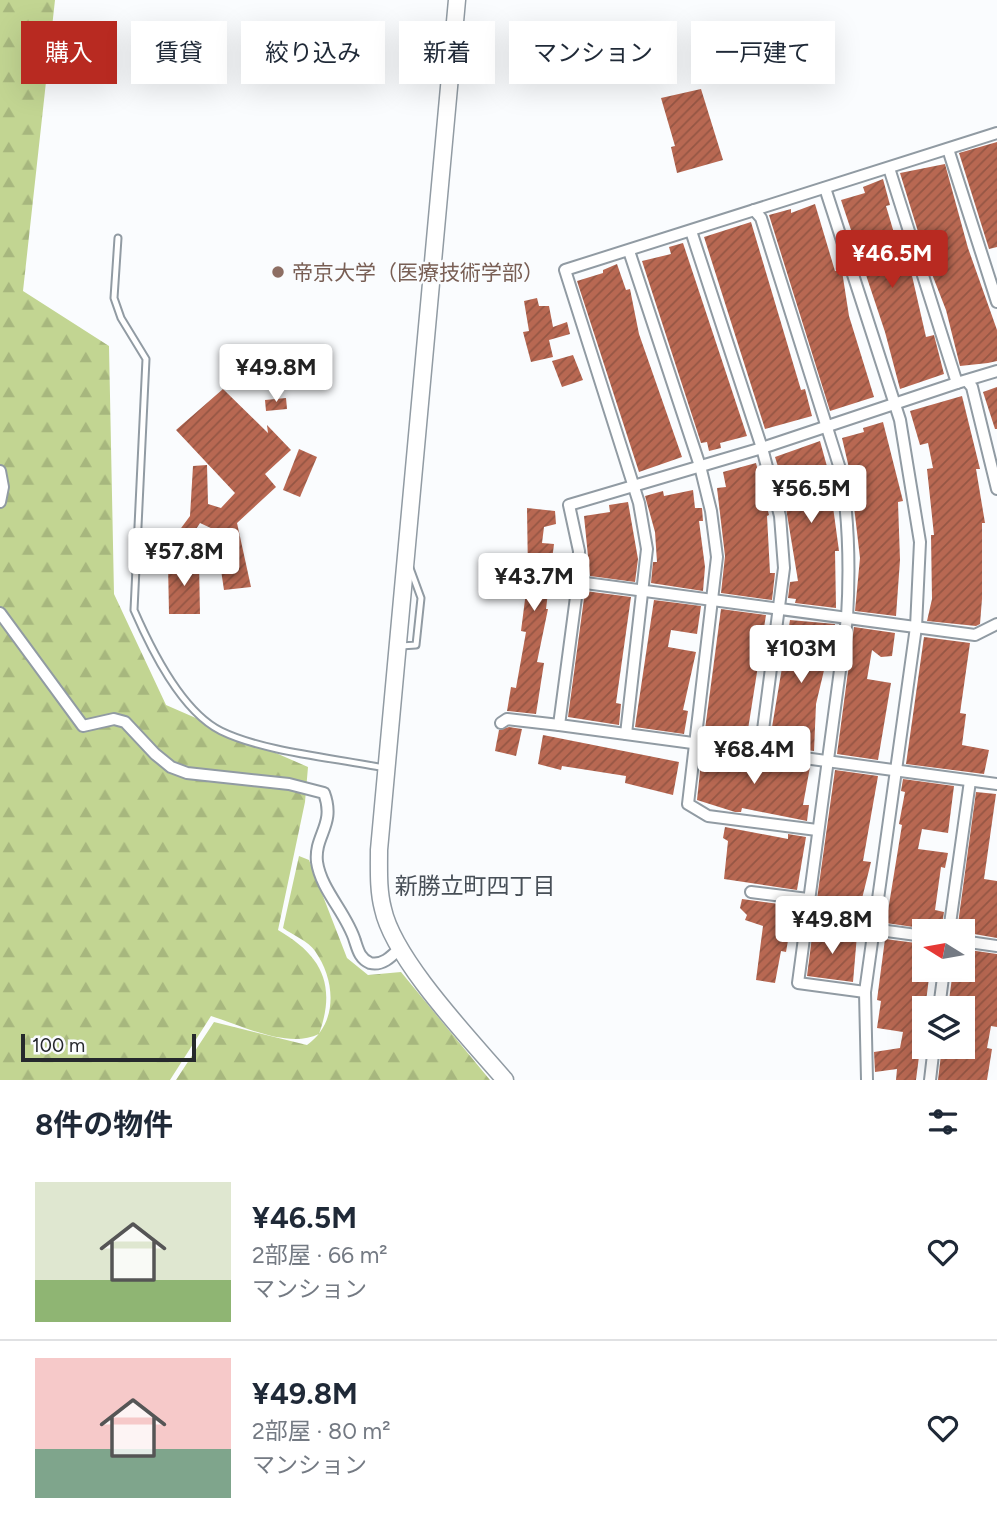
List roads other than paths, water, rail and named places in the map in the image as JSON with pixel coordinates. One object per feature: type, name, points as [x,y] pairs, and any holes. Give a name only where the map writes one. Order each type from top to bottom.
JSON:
[{"type":"street","points":[[457,0],[379,850],[380,887],[383,910],[398,949],[505,1080]]},
{"type":"street","points":[[626,734],[645,590],[647,549],[633,486],[565,270],[997,133]]},
{"type":"street","points":[[948,149],[997,302]]},
{"type":"street","points":[[889,168],[962,382],[972,387],[976,398],[997,489]]},
{"type":"street","points":[[825,188],[906,446],[917,509],[921,557],[916,627],[865,992],[867,1080]]},
{"type":"street","points":[[754,210],[761,218],[841,472],[848,512],[847,618],[798,983],[865,992]]},
{"type":"street","points":[[691,231],[762,448],[780,516],[783,568],[780,608],[760,753]]},
{"type":"street","points":[[629,251],[700,466],[711,511],[717,557],[688,804],[708,816],[817,830]]},
{"type":"street","points":[[559,725],[578,582],[579,551],[569,505],[762,448],[826,425],[997,372]]},
{"type":"street","points":[[0,471],[3,487],[0,502]]},
{"type":"street","points":[[578,582],[975,635],[997,624]]},
{"type":"street","points":[[0,613],[83,726],[114,719],[125,722],[155,754],[171,767],[187,773],[289,784],[324,793],[330,809],[316,847],[317,862],[324,882],[351,927],[360,956],[370,963],[380,963],[398,949]]},
{"type":"street","points":[[501,723],[507,719],[559,725],[997,784]]},
{"type":"street","points":[[951,919],[970,782]]},
{"type":"street","points":[[751,892],[808,898]]},
{"type":"street","points":[[805,920],[912,935]]},
{"type":"street","points":[[975,943],[997,946]]},
{"type":"street","points":[[930,1080],[932,1059]]},
{"type":"lane","points":[[118,238],[114,298],[121,318],[146,359],[134,610],[147,640],[167,677],[189,704],[219,730],[261,744],[387,768]]},
{"type":"place","name":"帝京大学（医療技術学部）","points":[[278,272]]},
{"type":"district","name":"新勝立町四丁目","points":[[475,886]]}]
